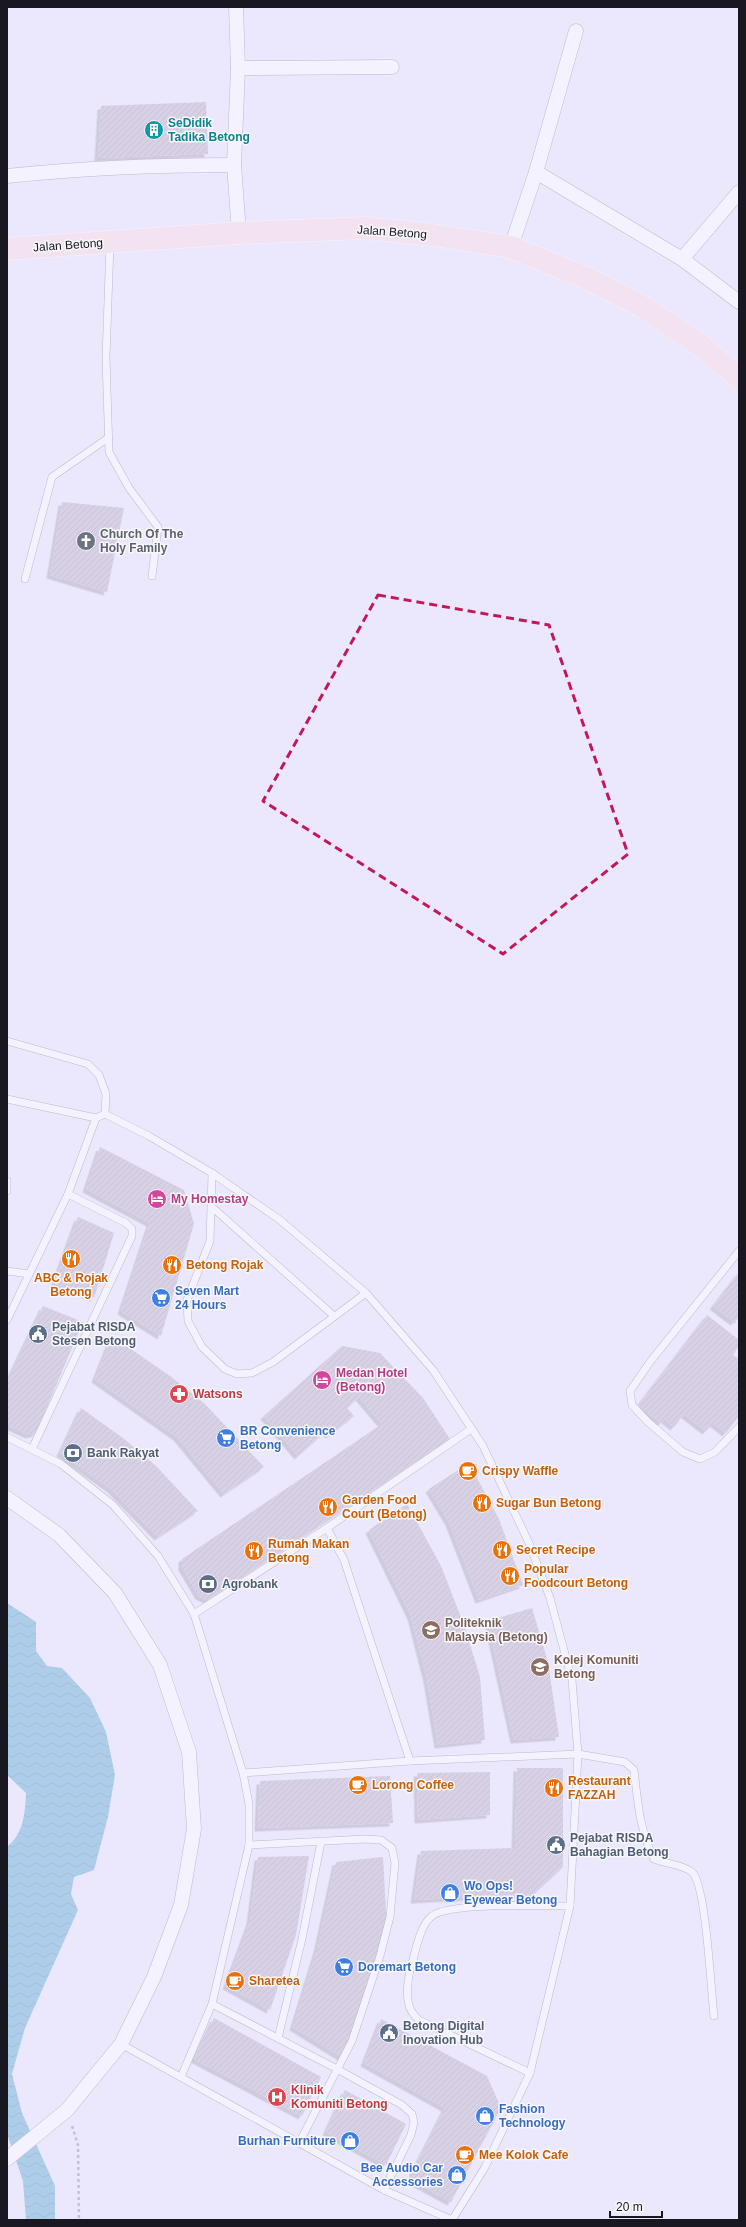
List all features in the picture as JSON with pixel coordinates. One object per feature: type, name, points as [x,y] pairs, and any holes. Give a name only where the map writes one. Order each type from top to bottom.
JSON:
[{"type":"main road","name":"Jalan Betong","points":[[7,250],[239,233],[366,228],[433,235],[510,247],[591,280],[643,307],[701,346],[739,378]]},
{"type":"street","points":[[236,7],[238,68],[234,165],[239,233]]},
{"type":"street","points":[[510,247],[536,172],[576,31]]},
{"type":"street","points":[[238,68],[392,67]]},
{"type":"street","points":[[7,176],[61,170],[154,165],[234,165]]},
{"type":"street","points":[[536,172],[682,259],[739,302]]},
{"type":"street","points":[[682,259],[739,192]]},
{"type":"street","points":[[7,1498],[59,1535],[115,1593],[160,1665],[189,1752],[194,1829],[181,1905],[154,1977],[121,2044],[67,2110],[9,2158]]},
{"type":"lane","points":[[110,242],[106,358],[109,452],[130,488],[158,527],[152,576]]},
{"type":"lane","points":[[25,579],[52,477],[108,438]]},
{"type":"lane","points":[[7,1041],[88,1064],[99,1075],[106,1094],[105,1114]]},
{"type":"lane","points":[[7,1099],[96,1118],[105,1114]]},
{"type":"lane","points":[[105,1114],[149,1136],[212,1173],[280,1220],[366,1293],[432,1370],[483,1446],[525,1536],[550,1598],[572,1680],[578,1754],[570,1906],[530,2073],[484,2169],[452,2220],[384,2190],[121,2044]]},
{"type":"lane","points":[[7,1320],[68,1194],[96,1118]]},
{"type":"lane","points":[[212,1173],[210,1241],[186,1300],[188,1321],[202,1347],[225,1369],[237,1374],[252,1373],[273,1362],[366,1293]]},
{"type":"lane","points":[[7,1181],[7,1190]]},
{"type":"lane","points":[[32,1449],[132,1236],[132,1229],[126,1223],[68,1194]]},
{"type":"lane","points":[[212,1207],[334,1316]]},
{"type":"lane","points":[[739,1251],[650,1362],[630,1391],[632,1405],[648,1422],[683,1452],[700,1459],[715,1452],[739,1427]]},
{"type":"lane","points":[[7,1271],[29,1274]]},
{"type":"lane","points":[[194,1614],[327,1528],[471,1429]]},
{"type":"lane","points":[[7,1437],[61,1464],[113,1505],[158,1556],[194,1614],[243,1773],[249,1804],[249,1845],[212,2004],[181,2077]]},
{"type":"lane","points":[[327,1528],[344,1560],[410,1761]]},
{"type":"lane","points":[[243,1773],[410,1761],[578,1754],[625,1762],[634,1770],[640,1823],[644,1840],[654,1859],[683,1867],[692,1872],[698,1880],[702,1900],[714,2016]]},
{"type":"lane","points":[[249,1845],[366,1839],[381,1840],[392,1848],[395,1863],[390,1917],[380,1956],[352,2041],[299,2143]]},
{"type":"lane","points":[[278,2038],[302,1939],[321,1842]]},
{"type":"lane","points":[[530,2073],[419,2020],[410,2009],[408,1990],[410,1968],[424,1928],[431,1916],[444,1910],[465,1907],[570,1906]]},
{"type":"lane","points":[[212,2004],[337,2069],[402,2105],[412,2114],[414,2122],[411,2135],[384,2190]]},
{"type":"path","points":[[67,2110],[78,2144],[79,2220]]},
{"type":"highlighted area","points":[[378,595],[549,625],[628,854],[503,954],[263,801]]},
{"type":"water","points":[[7,1603],[36,1622],[36,1651],[47,1666],[62,1668],[90,1698],[106,1732],[115,1775],[108,1817],[94,1870],[74,1877],[71,1894],[78,1910],[25,2028],[12,2074],[22,2113],[55,2186],[55,2220],[26,2220],[23,2181],[7,2134],[7,1847],[13,1841],[20,1829],[24,1815],[26,1793],[7,1775]]},
{"type":"building","name":"SeDidik Tadika Betong","points":[[206,102],[208,154],[98,158],[101,106]]},
{"type":"building","name":"Church Of The Holy Family","points":[[62,502],[124,508],[107,592],[50,575]]},
{"type":"building","points":[[100,1147],[184,1190],[194,1224],[161,1336],[121,1311],[150,1223],[86,1189]]},
{"type":"building","points":[[78,1217],[114,1233],[94,1298],[54,1283]]},
{"type":"building","points":[[739,1272],[739,1320],[737,1319],[734,1322],[713,1306]]},
{"type":"building","points":[[43,1306],[83,1322],[36,1433],[29,1435],[7,1425],[7,1382]]},
{"type":"building","points":[[707,1315],[739,1340],[739,1346],[733,1355],[739,1359],[739,1416],[726,1433],[713,1423],[706,1431],[684,1414],[674,1427],[664,1419],[661,1423],[638,1405]]},
{"type":"building","points":[[112,1336],[170,1376],[205,1404],[264,1467],[224,1494],[177,1437],[95,1379]]},
{"type":"building","points":[[342,1346],[380,1353],[423,1398],[450,1439],[207,1600],[199,1596],[182,1567],[182,1559],[382,1424],[359,1397],[347,1408],[354,1416],[329,1435],[325,1432],[298,1456],[264,1416]]},
{"type":"building","points":[[81,1408],[123,1438],[157,1467],[198,1511],[158,1537],[111,1489],[60,1453]]},
{"type":"building","points":[[469,1463],[499,1519],[523,1585],[479,1600],[449,1522],[429,1489]]},
{"type":"building","points":[[407,1504],[441,1566],[464,1625],[480,1677],[485,1740],[438,1745],[427,1679],[411,1616],[369,1530]]},
{"type":"building","points":[[532,1608],[548,1662],[559,1737],[514,1740],[488,1621]]},
{"type":"building","points":[[517,1768],[563,1768],[563,1867],[534,1894],[414,1900],[421,1851],[515,1848]]},
{"type":"building","points":[[490,1772],[490,1815],[418,1820],[417,1773]]},
{"type":"building","points":[[390,1776],[393,1823],[258,1828],[260,1781]]},
{"type":"building","points":[[309,1856],[296,1935],[270,2010],[226,1986],[250,1921],[258,1857]]},
{"type":"building","name":"Doremart Betong","points":[[383,1857],[387,1930],[343,2058],[293,2027],[317,1949],[336,1862]]},
{"type":"building","points":[[214,2018],[321,2077],[302,2116],[194,2059]]},
{"type":"building","points":[[381,2019],[487,2076],[501,2108],[451,2202],[414,2182],[413,2171],[445,2108],[364,2063]]},
{"type":"building","points":[[345,2090],[406,2124],[386,2165],[326,2132]]},
{"type":"place","name":"SeDidik Tadika Betong","points":[[154,130]]},
{"type":"place","name":"Church Of The Holy Family","points":[[86,541]]},
{"type":"place","name":"My Homestay","points":[[157,1199]]},
{"type":"place","name":"ABC & Rojak Betong","points":[[71,1259]]},
{"type":"place","name":"Betong Rojak","points":[[172,1265]]},
{"type":"place","name":"Seven Mart 24 Hours","points":[[161,1298]]},
{"type":"place","name":"Pejabat RISDA Stesen Betong","points":[[38,1334]]},
{"type":"place","name":"Medan Hotel (Betong)","points":[[322,1380]]},
{"type":"place","name":"Watsons","points":[[179,1394]]},
{"type":"place","name":"BR Convenience Betong","points":[[226,1438]]},
{"type":"place","name":"Bank Rakyat","points":[[73,1453]]},
{"type":"place","name":"Crispy Waffle","points":[[468,1471]]},
{"type":"place","name":"Sugar Bun Betong","points":[[482,1503]]},
{"type":"place","name":"Garden Food Court (Betong)","points":[[328,1507]]},
{"type":"place","name":"Secret Recipe","points":[[502,1550]]},
{"type":"place","name":"Rumah Makan Betong","points":[[254,1551]]},
{"type":"place","name":"Popular Foodcourt Betong","points":[[510,1576]]},
{"type":"place","name":"Agrobank","points":[[208,1584]]},
{"type":"place","name":"Politeknik Malaysia (Betong)","points":[[431,1630]]},
{"type":"place","name":"Kolej Komuniti Betong","points":[[540,1667]]},
{"type":"place","name":"Lorong Coffee","points":[[358,1785]]},
{"type":"place","name":"Restaurant FAZZAH","points":[[554,1788]]},
{"type":"place","name":"Pejabat RISDA Bahagian Betong","points":[[556,1845]]},
{"type":"place","name":"Wo Ops! Eyewear Betong","points":[[450,1893]]},
{"type":"place","name":"Doremart Betong","points":[[344,1967]]},
{"type":"place","name":"Sharetea","points":[[235,1981]]},
{"type":"place","name":"Betong Digital Inovation Hub","points":[[389,2033]]},
{"type":"place","name":"Klinik Komuniti Betong","points":[[277,2097]]},
{"type":"place","name":"Fashion Technology","points":[[485,2116]]},
{"type":"place","name":"Burhan Furniture","points":[[350,2141]]},
{"type":"place","name":"Mee Kolok Cafe","points":[[465,2155]]},
{"type":"place","name":"Bee Audio Car Accessories","points":[[457,2175]]}]
